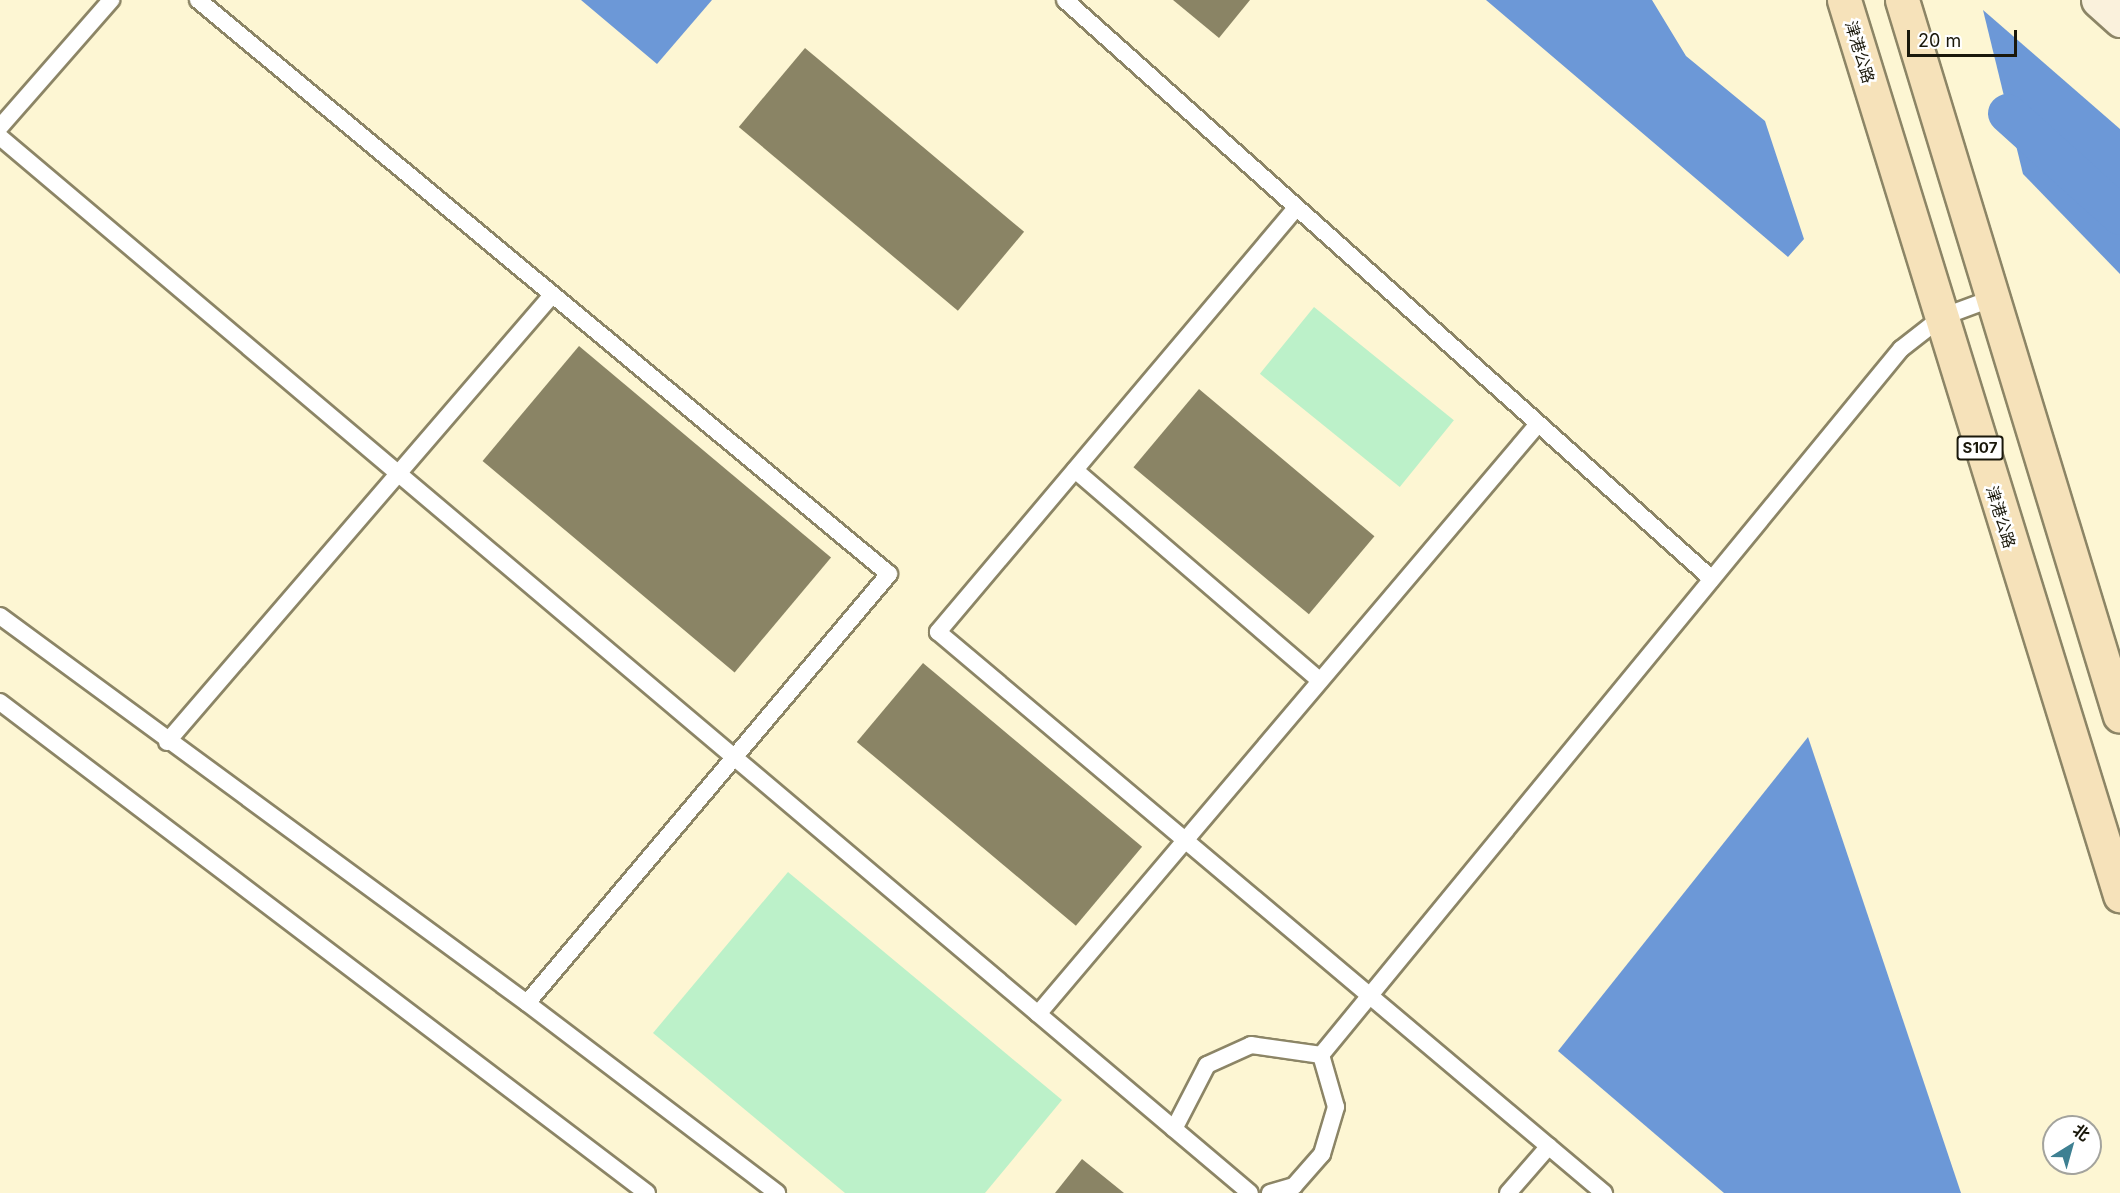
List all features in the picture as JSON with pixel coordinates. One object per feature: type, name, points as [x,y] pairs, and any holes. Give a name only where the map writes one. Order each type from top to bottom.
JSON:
[{"type":"main road","name":"津港公路","points":[[1844,0],[2120,895]]},
{"type":"main road","points":[[1902,0],[2120,716]]},
{"type":"street","points":[[2098,0],[2120,20]]},
{"type":"lane","points":[[0,127],[111,0]]},
{"type":"lane","points":[[198,0],[889,574],[527,1003]]},
{"type":"lane","points":[[1065,0],[1712,579]]},
{"type":"lane","points":[[0,137],[1250,1193]]},
{"type":"lane","points":[[1296,208],[938,632],[1605,1193]]},
{"type":"lane","points":[[167,742],[552,295]]},
{"type":"lane","points":[[1322,1055],[1901,349],[1942,317],[1992,298]]},
{"type":"lane","points":[[1038,1014],[1538,424]]},
{"type":"lane","points":[[1074,470],[1320,681]]},
{"type":"lane","points":[[0,616],[167,742],[527,1003],[777,1193]]},
{"type":"lane","points":[[0,702],[647,1193]]},
{"type":"lane","points":[[1174,1129],[1207,1065],[1251,1045],[1322,1055]]},
{"type":"lane","points":[[1270,1193],[1294,1186],[1322,1154],[1336,1107],[1322,1055]]},
{"type":"lane","points":[[1508,1193],[1549,1146]]},
{"type":"green space","points":[[1314,307],[1454,420],[1400,487],[1260,374]]},
{"type":"green space","points":[[788,872],[1062,1100],[985,1193],[845,1193],[653,1033]]},
{"type":"water","points":[[581,0],[712,0],[657,64]]},
{"type":"water","points":[[1486,0],[1652,0],[1686,56],[1765,121],[1804,239],[1788,257]]},
{"type":"water","points":[[1983,10],[2120,129],[2120,274],[2023,174]]},
{"type":"water","points":[[1808,737],[1961,1193],[1724,1193],[1558,1051]]},
{"type":"building","points":[[1173,0],[1250,0],[1219,38]]},
{"type":"building","points":[[805,48],[1024,232],[958,311],[739,127]]},
{"type":"building","points":[[579,346],[831,557],[735,672],[483,461]]},
{"type":"building","points":[[1199,389],[1374,536],[1309,614],[1133,467]]},
{"type":"building","points":[[923,663],[1142,847],[1076,926],[857,742]]},
{"type":"building","points":[[1082,1159],[1124,1193],[1055,1193]]},
{"type":"waterway","points":[[2007,113],[2120,215]]}]
